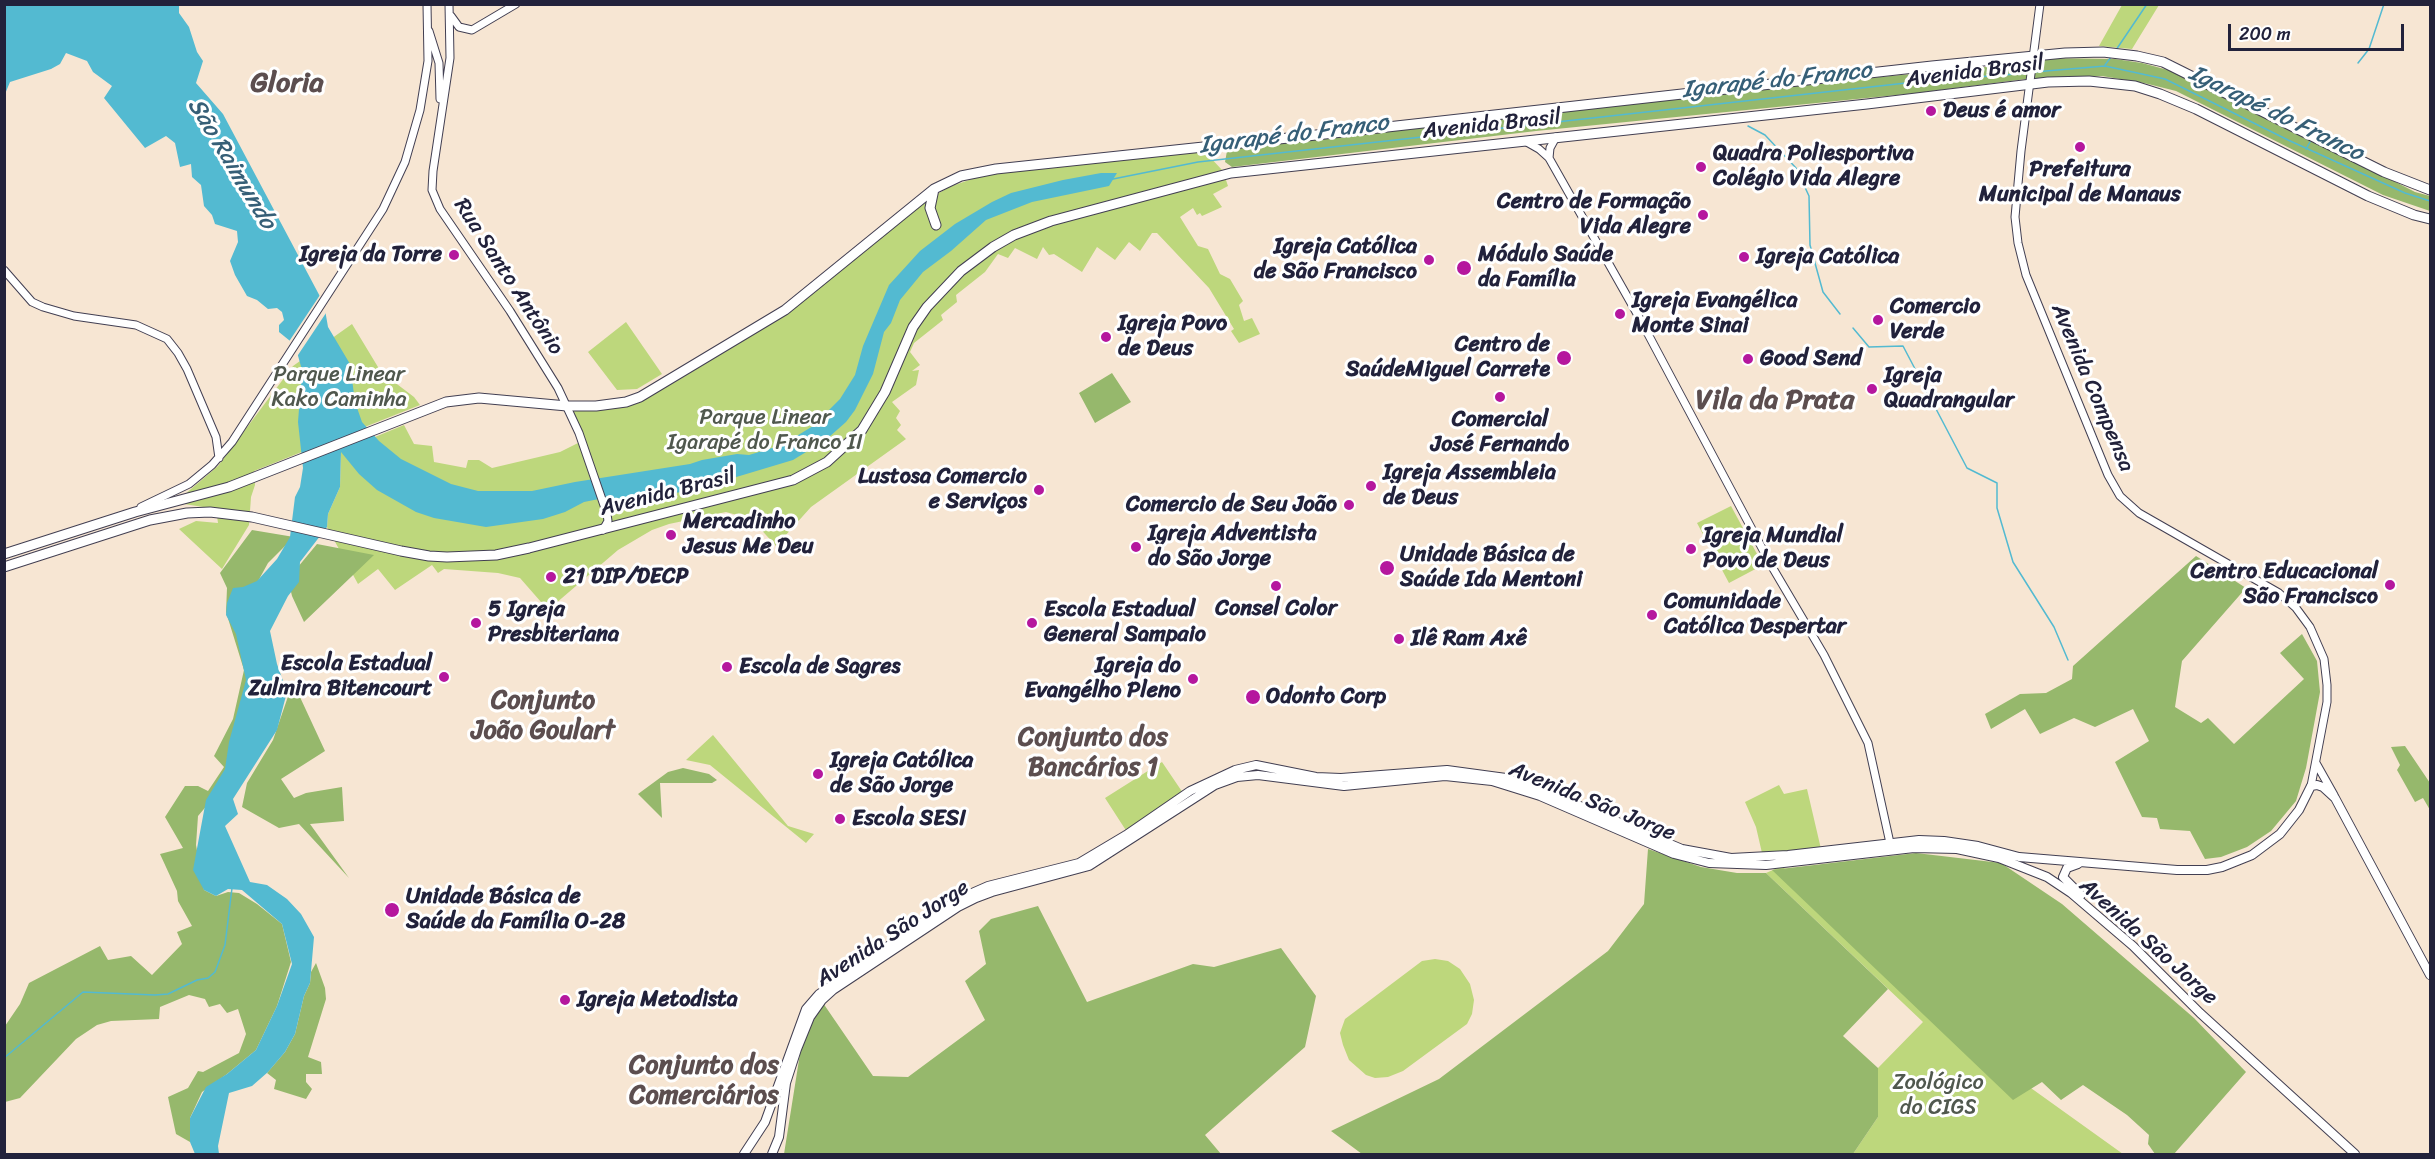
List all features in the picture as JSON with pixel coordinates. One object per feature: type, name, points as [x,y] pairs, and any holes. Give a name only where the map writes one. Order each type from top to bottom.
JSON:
[{"type":"highway","name":"Avenida Brasil","points":[[4,554],[135,512],[211,493],[441,404],[470,398],[567,406],[611,405],[640,397],[655,390],[802,298],[933,189],[961,176],[996,169],[2033,57],[2103,52],[2163,62],[2384,172],[2430,190]]},
{"type":"highway","name":"Avenida Brasil","points":[[4,567],[150,520],[187,513],[210,512],[252,517],[429,555],[479,556],[521,550],[793,480],[827,462],[845,448],[873,414],[913,327],[945,286],[993,247],[1050,221],[1231,173],[2029,82],[2089,81],[2148,90],[2196,109],[2368,196],[2414,216],[2430,219]]},
{"type":"highway","points":[[933,189],[930,208],[936,225]]},
{"type":"main road","name":"Avenida São Jorge","points":[[744,1155],[765,1122],[790,1047],[806,1009],[819,994],[963,897],[988,886],[1079,863],[1126,835],[1190,791],[1235,770],[1256,765],[1316,777],[1341,778],[1447,770],[1506,778],[1535,787],[1682,849],[1731,858],[1788,855],[1890,843],[1944,841],[1978,846],[2019,857]]},
{"type":"main road","name":"Avenida São Jorge","points":[[772,1155],[779,1137],[786,1083],[797,1049],[810,1017],[822,1000],[833,990],[976,898],[992,891],[1089,867],[1215,785],[1250,775],[1344,786],[1445,776],[1492,781],[1540,796],[1674,854],[1709,863],[1766,865],[1914,848],[1963,850],[2000,858],[2046,877],[2071,893],[2133,946],[2217,1029],[2355,1155]]},
{"type":"main road","points":[[2311,786],[2323,787],[2335,798],[2430,975]]},
{"type":"main road","name":"Avenida Compensa","points":[[2019,857],[2176,870],[2222,867],[2252,855],[2280,834],[2299,810],[2311,786]]},
{"type":"main road","points":[[2083,863],[2063,872],[2066,881],[2168,974],[2210,1017],[2217,1029]]},
{"type":"street","points":[[135,512],[183,488],[219,458],[252,415],[277,372],[383,209],[405,162],[417,124],[428,61],[427,4]]},
{"type":"street","points":[[450,7],[452,19],[459,27],[472,30],[516,4]]},
{"type":"street","name":"Avenida Compensa","points":[[2040,4],[2029,82],[2015,217],[2018,243],[2035,302],[2113,485],[2128,504],[2154,522],[2279,593],[2304,618],[2316,638],[2326,668],[2327,702],[2311,786]]},
{"type":"street","name":"Rua Santo Antônio","points":[[450,7],[450,57],[432,190],[440,209],[510,311],[567,406],[606,508],[608,521],[603,530]]},
{"type":"street","points":[[428,26],[437,53],[441,76],[439,129]]},
{"type":"street","points":[[1549,158],[1550,148],[1556,137]]},
{"type":"street","points":[[1524,141],[1539,149],[1549,158],[1645,328],[1771,565],[1824,655],[1868,744],[1890,843]]},
{"type":"street","points":[[4,270],[32,302],[43,307],[74,316],[136,325],[167,339],[184,361],[216,437],[219,458]]},
{"type":"street","points":[[216,437],[228,447]]},
{"type":"street","points":[[2316,763],[2335,798]]},
{"type":"green space","points":[[2122,5],[2159,5],[2132,49],[2099,46]]},
{"type":"green space","points":[[2041,58],[2115,59],[2168,70],[2324,145],[2415,192],[2430,196],[2430,211],[2383,195],[2176,91],[2102,76],[2026,79],[1917,93],[1536,131],[1232,167],[1225,162],[1227,151],[1249,146],[1806,84],[2028,63]]},
{"type":"green space","name":"Parque Linear Igarapé do Franco II","points":[[1198,150],[1208,155],[1223,171],[1228,186],[1213,194],[1222,207],[1202,216],[1200,213],[1197,215],[1193,208],[1180,217],[1198,246],[1208,249],[1220,274],[1230,279],[1243,301],[1239,305],[1244,321],[1252,318],[1260,334],[1239,343],[1231,331],[1234,329],[1209,288],[1157,233],[1152,233],[1140,251],[1129,242],[1115,260],[1097,247],[1082,272],[1054,254],[1049,255],[1043,247],[1037,259],[1015,248],[1008,258],[998,254],[985,272],[956,295],[957,302],[941,315],[943,320],[914,343],[910,352],[920,365],[912,371],[919,370],[916,385],[892,402],[900,411],[896,418],[901,425],[897,430],[906,439],[811,507],[776,546],[756,524],[744,517],[726,512],[669,524],[652,530],[618,550],[548,610],[520,578],[498,573],[444,569],[438,573],[432,565],[395,590],[378,569],[358,584],[327,527],[328,514],[340,487],[341,451],[404,425],[414,444],[432,446],[434,462],[466,468],[468,460],[479,460],[492,468],[560,452],[584,440],[571,409],[588,411],[622,407],[644,400],[675,382],[781,318],[916,207],[949,187],[992,172]]},
{"type":"green space","points":[[626,322],[662,374],[637,389],[617,390],[588,352]]},
{"type":"green space","name":"Parque Linear Kako Caminha","points":[[352,324],[381,372],[414,397],[420,405],[254,471],[255,485],[251,497],[249,525],[222,569],[179,529],[196,521],[218,523],[216,509],[184,504],[184,495],[218,466],[293,366]]},
{"type":"green space","points":[[1112,373],[1131,402],[1095,423],[1079,393]]},
{"type":"green space","points":[[1731,506],[1763,565],[1729,583],[1697,523]]},
{"type":"green space","points":[[252,530],[294,537],[268,563],[246,603],[266,666],[231,777],[198,816],[196,845],[204,890],[216,896],[228,892],[239,893],[282,924],[291,962],[277,1006],[256,1050],[202,1092],[190,1118],[190,1142],[176,1134],[168,1097],[188,1088],[198,1071],[203,1072],[239,1053],[246,1034],[238,1009],[227,1013],[220,1004],[209,1007],[205,999],[189,995],[160,1007],[159,1019],[111,1021],[97,1025],[76,1039],[20,1098],[5,1102],[5,1026],[20,1004],[29,983],[100,946],[108,960],[131,956],[152,975],[182,944],[177,932],[192,926],[178,901],[177,891],[160,854],[183,848],[165,817],[185,786],[198,786],[208,791],[224,767],[214,756],[233,719],[244,670],[226,612],[227,588],[220,573]]},
{"type":"green space","points":[[317,544],[374,555],[304,622],[292,596],[288,579]]},
{"type":"green space","points":[[2196,556],[2246,588],[2182,661],[2175,707],[2201,723],[2208,718],[2234,744],[2304,679],[2280,653],[2302,634],[2317,661],[2320,692],[2306,768],[2296,801],[2271,831],[2247,847],[2221,857],[2205,859],[2190,831],[2160,829],[2157,818],[2142,817],[2115,762],[2149,741],[2133,709],[2095,727],[2074,718],[2040,734],[2025,709],[1991,729],[1985,714],[2020,694],[2046,693],[2072,679],[2073,666]]},
{"type":"green space","points":[[293,682],[325,751],[281,779],[294,798],[306,793],[342,787],[344,821],[310,824],[349,878],[299,824],[279,828],[242,807],[247,783],[273,740]]},
{"type":"green space","points":[[713,735],[788,826],[814,834],[806,843],[710,765],[686,760]]},
{"type":"green space","points":[[2405,746],[2430,783],[2430,810],[2423,798],[2415,802],[2397,770],[2400,765],[2391,747]]},
{"type":"green space","points":[[1162,762],[1183,793],[1127,832],[1105,798]]},
{"type":"green space","points":[[683,768],[709,774],[717,780],[712,783],[660,783],[662,818],[638,794],[668,772]]},
{"type":"green space","points":[[1779,785],[1784,794],[1807,789],[1821,849],[1762,853],[1756,827],[1745,802]]},
{"type":"green space","points":[[1648,849],[1701,867],[1737,873],[1766,873],[1888,989],[1843,1036],[1878,1068],[1878,1117],[1853,1154],[1362,1154],[1331,1131],[1439,1079],[1608,951],[1644,904]]},
{"type":"green space","points":[[1916,853],[2001,863],[2062,904],[2194,1018],[2246,1072],[2174,1154],[2155,1154],[2148,1144],[2149,1135],[2127,1115],[2083,1085],[2061,1100],[2042,1082],[2013,1100],[1772,870]]},
{"type":"green space","name":"Zoológico do CIGS","points":[[1782,866],[1929,1015],[2123,1154],[1853,1154],[1878,1117],[1878,1068],[1923,1022],[1766,873]]},
{"type":"green space","points":[[1038,906],[1087,1002],[1193,964],[1214,967],[1281,948],[1316,996],[1305,1047],[1205,1135],[1221,1154],[784,1154],[802,1041],[823,1003],[873,1076],[908,1077],[985,1020],[965,981],[986,964],[979,931],[991,919]]},
{"type":"green space","points":[[1435,959],[1448,961],[1460,969],[1470,984],[1474,1000],[1472,1014],[1467,1024],[1403,1071],[1388,1077],[1375,1078],[1366,1075],[1349,1060],[1343,1045],[1340,1033],[1345,1019],[1422,961]]},
{"type":"green space","points":[[316,963],[325,988],[326,999],[308,1057],[321,1062],[322,1074],[306,1074],[306,1082],[312,1089],[306,1099],[274,1089],[276,1080],[267,1073],[285,1052],[295,1034],[311,972]]},
{"type":"water","name":"São Raimundo","points":[[5,5],[179,5],[179,13],[189,27],[197,52],[203,61],[196,83],[223,114],[324,304],[328,327],[350,364],[355,402],[362,422],[379,441],[401,459],[451,484],[478,491],[532,491],[737,454],[749,455],[782,445],[813,426],[840,399],[855,375],[863,346],[889,285],[920,251],[955,224],[1011,193],[1063,180],[1101,173],[1117,173],[1109,186],[1032,202],[986,220],[923,272],[900,300],[891,323],[884,332],[873,374],[855,410],[846,422],[829,437],[793,460],[693,490],[639,499],[604,498],[584,502],[565,512],[543,519],[486,527],[434,518],[416,512],[377,490],[359,474],[341,452],[340,487],[328,514],[327,527],[300,562],[299,582],[288,596],[270,631],[277,664],[287,692],[277,730],[233,799],[238,814],[225,826],[250,882],[267,885],[287,899],[301,914],[314,937],[310,983],[304,996],[295,1034],[285,1052],[252,1086],[229,1093],[218,1146],[219,1154],[195,1154],[190,1142],[190,1118],[206,1087],[227,1074],[256,1050],[277,1006],[292,964],[282,924],[242,890],[228,889],[216,896],[204,890],[193,870],[206,800],[225,769],[229,742],[246,680],[236,634],[226,615],[227,603],[233,588],[243,587],[257,581],[277,559],[290,537],[295,497],[300,487],[303,468],[298,422],[302,370],[295,345],[279,332],[279,325],[284,320],[282,312],[277,308],[268,309],[257,300],[247,296],[235,275],[230,261],[238,242],[237,231],[215,224],[212,215],[204,206],[201,185],[192,177],[191,164],[180,167],[175,143],[166,136],[145,148],[104,98],[112,86],[93,72],[87,61],[66,53],[60,64],[51,69],[10,82],[5,94]]},
{"type":"pier","points":[[322,292],[328,310],[296,358],[293,346],[288,343]]},
{"type":"waterway","points":[[2116,50],[2147,4]]},
{"type":"waterway","points":[[2358,63],[2369,49],[2384,4]]},
{"type":"waterway","points":[[2105,65],[2111,57]]},
{"type":"waterway","name":"Igarapé do Franco","points":[[2034,72],[2105,66],[2165,79],[2288,140],[2405,193],[2430,201]]},
{"type":"waterway","name":"Igarapé do Franco","points":[[1113,179],[1198,162],[1924,81],[2029,73]]},
{"type":"waterway","points":[[1748,126],[1765,135],[1796,168],[1809,196],[1810,245],[1823,292],[1840,314]]},
{"type":"waterway","name":"Igarapé do Franco","points":[[2306,149],[2310,142]]},
{"type":"waterway","points":[[1853,328],[1869,347],[1903,346],[1967,468],[1997,483],[1997,508],[2013,562],[2054,627],[2068,660]]},
{"type":"waterway","points":[[4,1058],[83,992],[168,994],[197,980],[208,978],[215,972],[225,945],[232,888]]},
{"type":"place","name":"Deus é amor","points":[[1931,111]]},
{"type":"place","name":"Prefeitura Municipal de Manaus","points":[[2080,147]]},
{"type":"place","name":"Quadra Poliesportiva Colégio Vida Alegre","points":[[1701,167]]},
{"type":"place","name":"Centro de Formação Vida Alegre","points":[[1703,215]]},
{"type":"place","name":"Igreja da Torre","points":[[454,255]]},
{"type":"place","name":"Igreja Católica","points":[[1744,257]]},
{"type":"place","name":"Igreja Católica de São Francisco","points":[[1429,260]]},
{"type":"place","name":"Módulo Saúde da Família","points":[[1464,268]]},
{"type":"place","name":"Igreja Evangélica Monte Sinai","points":[[1620,314]]},
{"type":"place","name":"Comercio Verde","points":[[1878,320]]},
{"type":"place","name":"Igreja Povo de Deus","points":[[1106,337]]},
{"type":"place","name":"Centro de SaúdeMiguel Carrete","points":[[1564,358]]},
{"type":"place","name":"Good Send","points":[[1748,359]]},
{"type":"place","name":"Igreja Quadrangular","points":[[1872,389]]},
{"type":"place","name":"Comercial José Fernando","points":[[1500,397]]},
{"type":"place","name":"Igreja Assembleia de Deus","points":[[1371,486]]},
{"type":"place","name":"Lustosa Comercio e Serviços","points":[[1039,490]]},
{"type":"place","name":"Comercio de Seu João","points":[[1349,505]]},
{"type":"place","name":"Mercadinho Jesus Me Deu","points":[[671,535]]},
{"type":"place","name":"Igreja Adventista do São Jorge","points":[[1136,547]]},
{"type":"place","name":"Igreja Mundial Povo de Deus","points":[[1691,549]]},
{"type":"place","name":"Unidade Básica de Saúde Ida Mentoni","points":[[1387,568]]},
{"type":"place","name":"21 DIP/DECP","points":[[551,577]]},
{"type":"place","name":"Centro Educacional São Francisco","points":[[2390,585]]},
{"type":"place","name":"Consel Color","points":[[1276,586]]},
{"type":"place","name":"Comunidade Católica Despertar","points":[[1652,615]]},
{"type":"place","name":"5 Igreja Presbiteriana","points":[[476,623]]},
{"type":"place","name":"Escola Estadual General Sampaio","points":[[1032,623]]},
{"type":"place","name":"Ilê Ram Axê","points":[[1399,639]]},
{"type":"place","name":"Escola de Sagres","points":[[727,667]]},
{"type":"place","name":"Escola Estadual Zulmira Bitencourt","points":[[444,677]]},
{"type":"place","name":"Igreja do Evangélho Pleno","points":[[1193,679]]},
{"type":"place","name":"Odonto Corp","points":[[1253,697]]},
{"type":"place","name":"Igreja Católica de São Jorge","points":[[818,774]]},
{"type":"place","name":"Escola SESI","points":[[840,819]]},
{"type":"place","name":"Unidade Básica de Saúde da Família O-28","points":[[392,910]]},
{"type":"place","name":"Igreja Metodista","points":[[565,1000]]},
{"type":"district","name":"Gloria","points":[[287,84]]},
{"type":"district","name":"Vila da Prata","points":[[1775,401]]},
{"type":"district","name":"Conjunto João Goulart","points":[[543,716]]},
{"type":"district","name":"Conjunto dos Bancários 1","points":[[1093,753]]},
{"type":"district","name":"Conjunto dos Comerciários","points":[[704,1081]]}]
